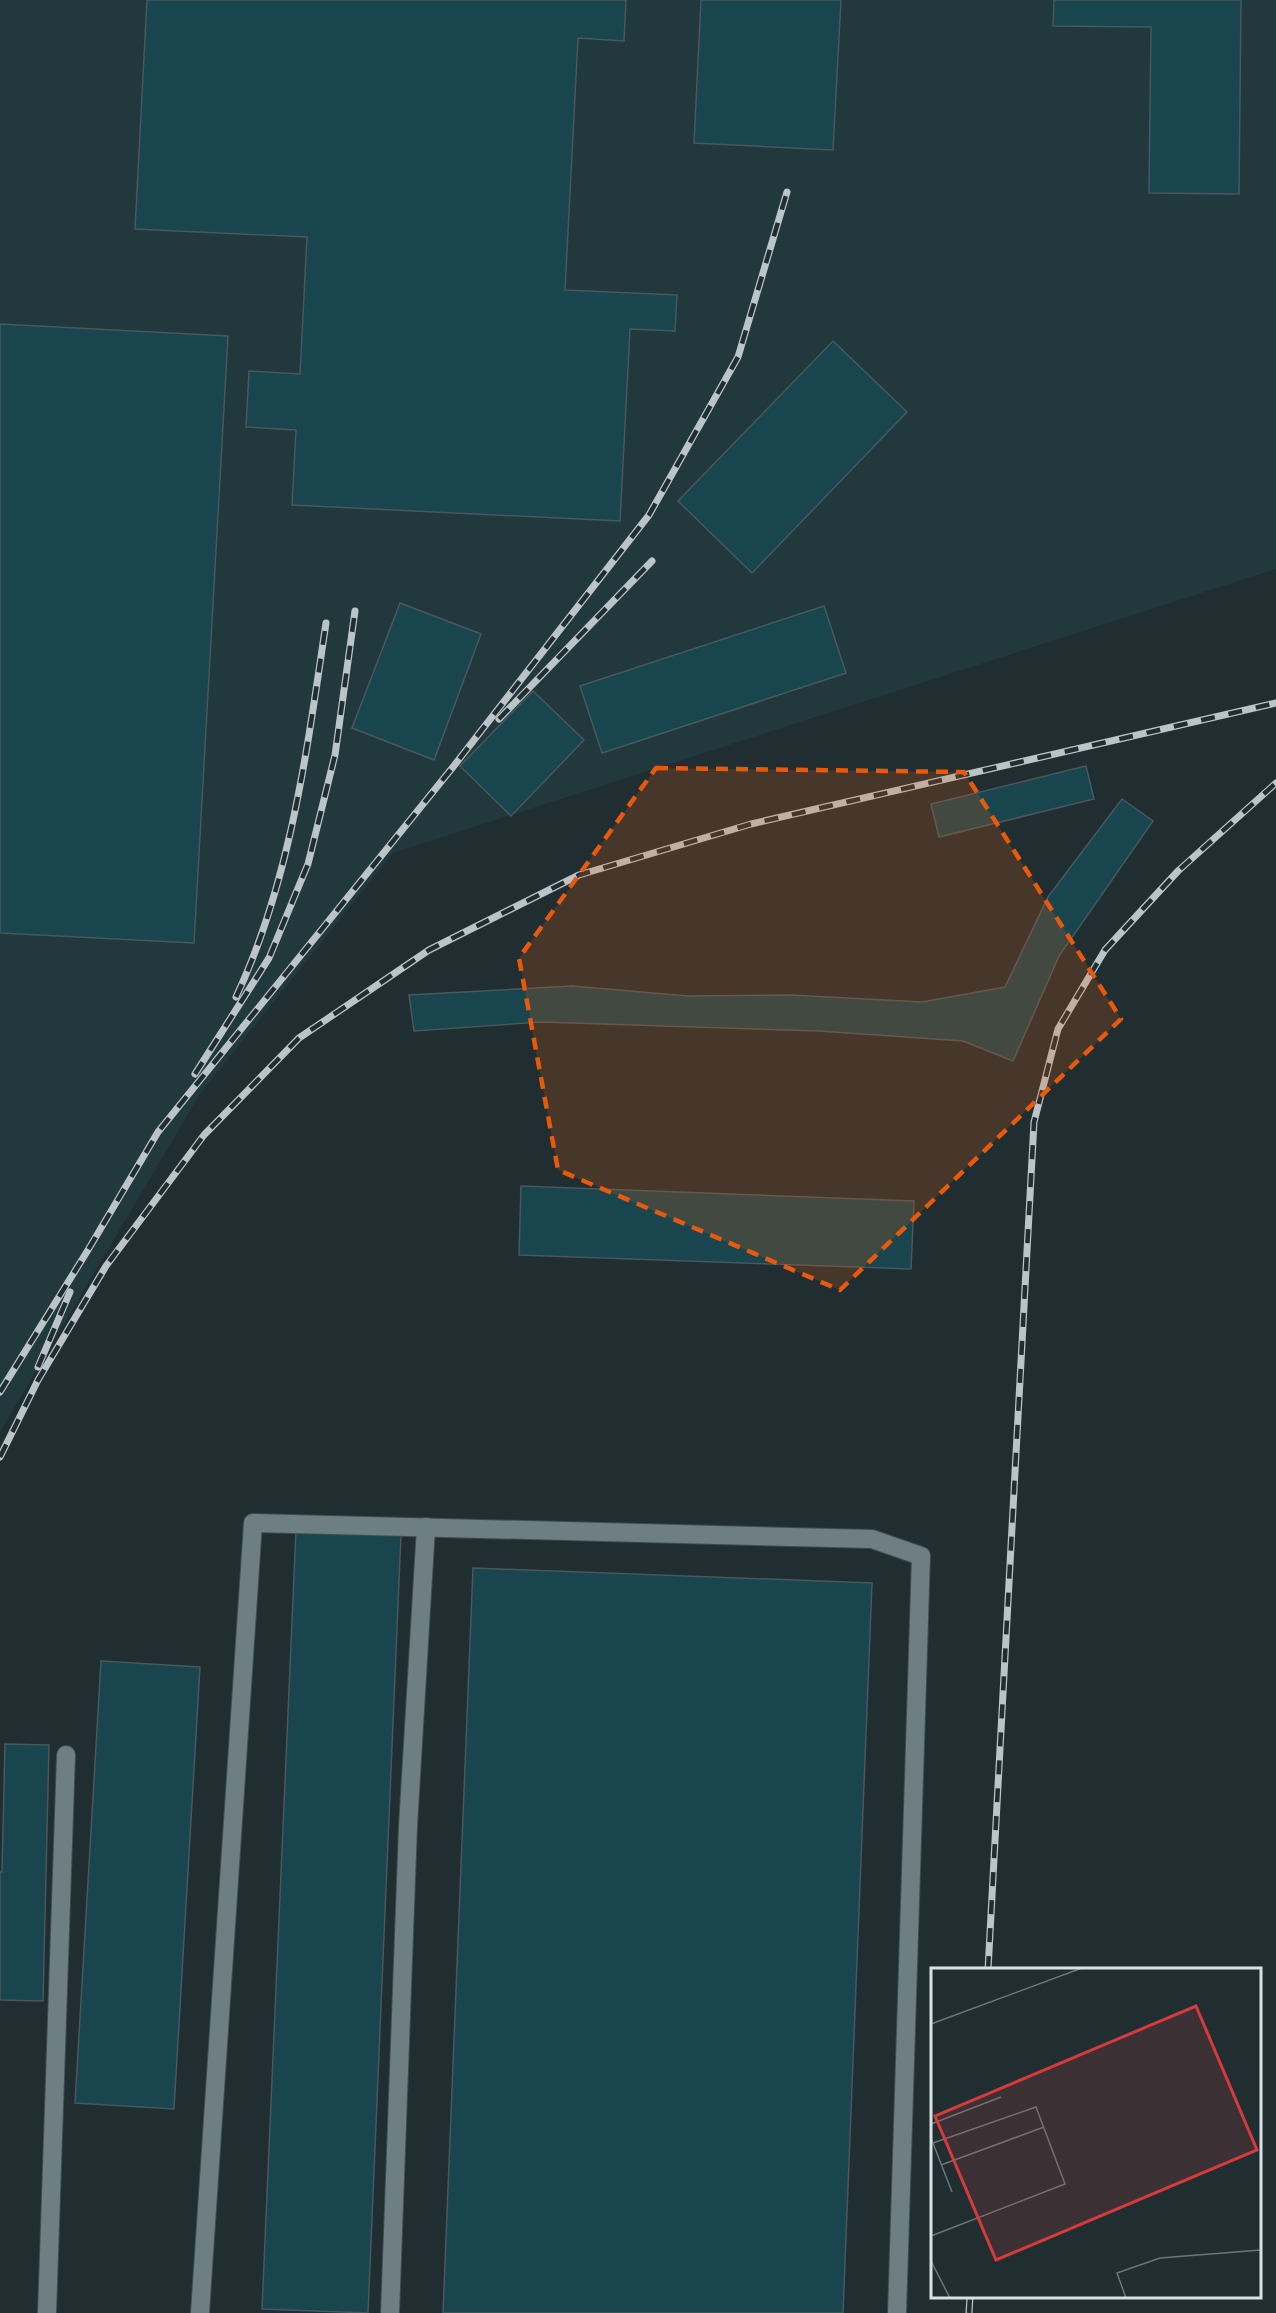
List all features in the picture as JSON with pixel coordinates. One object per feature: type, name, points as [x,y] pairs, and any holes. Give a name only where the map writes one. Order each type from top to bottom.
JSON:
[{"type":"lane","points":[[200,2313],[253,1523],[872,1539],[921,1556],[897,2313]]},
{"type":"lane","points":[[390,2313],[408,1826],[426,1527]]},
{"type":"lane","points":[[47,2313],[66,1755]]},
{"type":"highlighted area","points":[[656,768],[964,772],[1121,1019],[840,1290],[558,1170],[519,958]]},
{"type":"shaded area","points":[[0,0],[1276,0],[1276,569],[393,853],[200,1094],[0,1432]]},
{"type":"building","points":[[147,0],[626,0],[624,41],[578,38],[565,290],[677,295],[675,331],[630,329],[620,521],[292,505],[296,430],[246,427],[249,371],[300,374],[307,237],[135,229]]},
{"type":"building","points":[[701,0],[841,0],[833,150],[694,143]]},
{"type":"building","points":[[1054,0],[1241,0],[1239,194],[1149,193],[1151,27],[1053,26]]},
{"type":"building","points":[[0,324],[228,336],[194,943],[0,933]]},
{"type":"building","points":[[833,341],[907,412],[752,573],[678,501]]},
{"type":"building","points":[[400,603],[481,634],[434,760],[352,728]]},
{"type":"building","points":[[824,606],[846,673],[602,753],[580,686]]},
{"type":"building","points":[[533,691],[584,740],[511,816],[460,766]]},
{"type":"building","points":[[1086,766],[1094,799],[939,837],[931,804]]},
{"type":"building","points":[[1122,799],[1153,821],[1059,956],[1013,1061],[963,1041],[819,1031],[541,1022],[414,1031],[409,995],[572,986],[688,996],[791,995],[922,1002],[1005,987],[1048,897]]},
{"type":"building","points":[[521,1186],[914,1201],[911,1269],[519,1255]]},
{"type":"building","points":[[296,1530],[401,1534],[368,2313],[262,2309]]},
{"type":"building","points":[[473,1568],[872,1583],[843,2313],[443,2313]]},
{"type":"building","points":[[101,1661],[200,1667],[174,2109],[75,2103]]},
{"type":"building","points":[[5,1744],[49,1745],[43,2001],[0,2000],[0,1872],[2,1872]]},
{"type":"railway","points":[[0,1392],[158,1132],[453,767],[649,515],[738,357],[787,192]]},
{"type":"railway","points":[[499,719],[652,561]]},
{"type":"railway","points":[[195,1074],[269,958],[308,864],[335,755],[355,611]]},
{"type":"railway","points":[[236,997],[255,953],[284,860],[304,766],[326,623]]},
{"type":"railway","points":[[0,1457],[38,1380],[106,1266],[204,1135],[299,1038],[429,950],[579,875],[751,824],[1276,703]]},
{"type":"railway","points":[[988,1968],[1034,1122],[1058,1029],[1105,950],[1178,871],[1276,783]]},
{"type":"railway","points":[[38,1367],[70,1292]]},
{"type":"railway","points":[[969,2313],[970,2298]]}]
